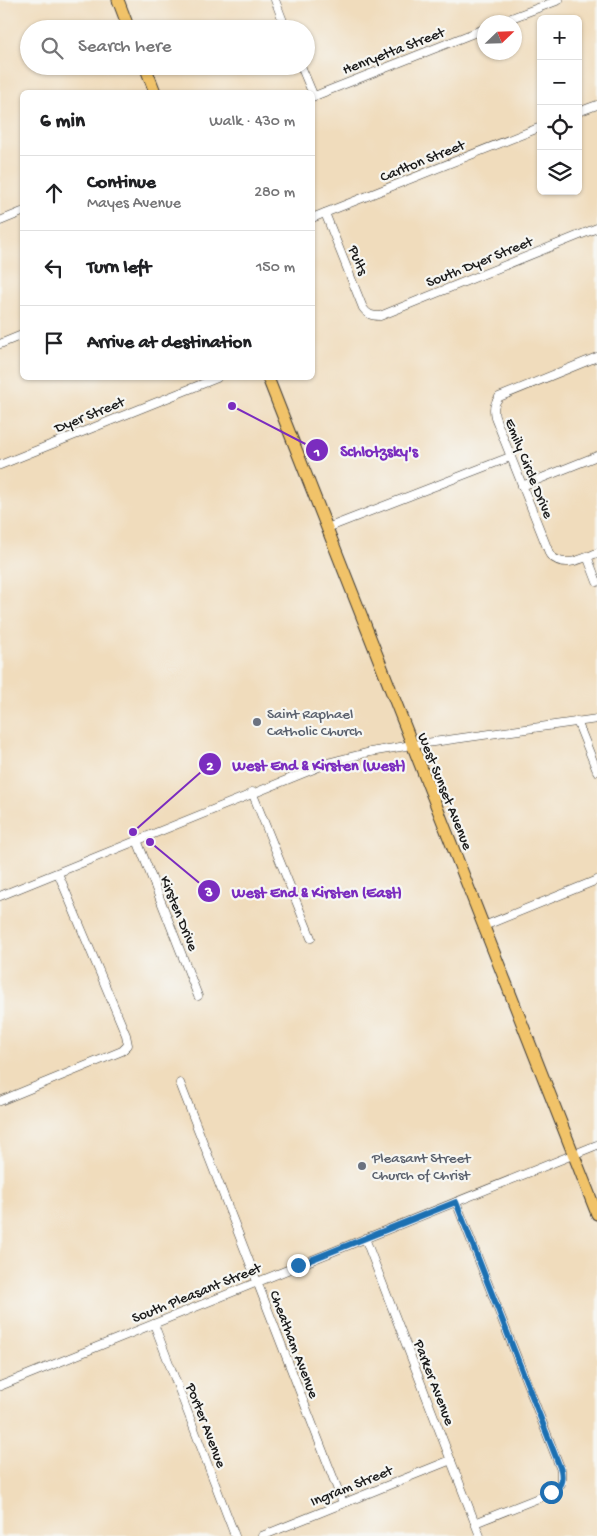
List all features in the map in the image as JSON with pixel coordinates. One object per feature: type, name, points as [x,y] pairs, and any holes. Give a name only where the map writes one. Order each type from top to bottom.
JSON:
[{"type":"highway","points":[[118,0],[126,20]]},
{"type":"highway","points":[[148,75],[154,90]]},
{"type":"highway","name":"West Sunset Avenue","points":[[269,380],[597,1214]]},
{"type":"street","points":[[275,0],[283,20]]},
{"type":"street","points":[[519,15],[559,0]]},
{"type":"street","name":"Henryetta Street","points":[[315,94],[477,32]]},
{"type":"street","points":[[304,75],[310,90]]},
{"type":"street","points":[[582,111],[597,105]]},
{"type":"street","name":"Carlton Street","points":[[315,217],[537,129]]},
{"type":"street","points":[[0,221],[20,213]]},
{"type":"street","name":"Pults","points":[[325,213],[363,308],[370,315]]},
{"type":"street","name":"South Dyer Street","points":[[370,315],[380,316],[597,228]]},
{"type":"street","points":[[0,344],[20,336]]},
{"type":"street","name":"Emily Circle Drive","points":[[597,357],[499,397],[494,403],[494,410],[510,457],[550,555],[563,563],[597,552]]},
{"type":"street","name":"Dyer Street","points":[[0,465],[212,380]]},
{"type":"street","points":[[522,486],[597,456]]},
{"type":"street","points":[[327,528],[510,457]]},
{"type":"street","points":[[587,556],[597,582]]},
{"type":"street","points":[[0,896],[252,792],[330,762],[370,752],[412,745],[597,719]]},
{"type":"street","points":[[578,721],[597,771]]},
{"type":"street","points":[[252,792],[311,938]]},
{"type":"street","name":"Kirsten Drive","points":[[137,840],[198,996]]},
{"type":"street","points":[[0,1101],[122,1051],[128,1045],[126,1035],[58,873]]},
{"type":"street","points":[[484,926],[597,880]]},
{"type":"street","name":"Cheatham Avenue","points":[[180,1083],[343,1503]]},
{"type":"street","name":"South Pleasant Street","points":[[0,1386],[597,1145]]},
{"type":"street","points":[[456,1202],[561,1470],[561,1484],[557,1489],[475,1523]]},
{"type":"street","name":"Parker Avenue","points":[[365,1238],[480,1536]]},
{"type":"street","name":"Porter Avenue","points":[[154,1324],[235,1536]]},
{"type":"street","name":"Ingram Street","points":[[262,1536],[451,1460]]},
{"type":"place","name":"Schlotzsky's","points":[[232,406]]},
{"type":"place","name":"Saint Raphael Catholic Church","points":[[257,722]]},
{"type":"place","name":"West End & Kirsten (West)","points":[[133,832]]},
{"type":"place","name":"West End & Kirsten (East)","points":[[150,842]]},
{"type":"place","name":"Pleasant Street Church of Christ","points":[[362,1166]]},
{"type":"route","points":[[298,1265],[456,1202],[561,1470],[561,1484],[551,1492]]}]
